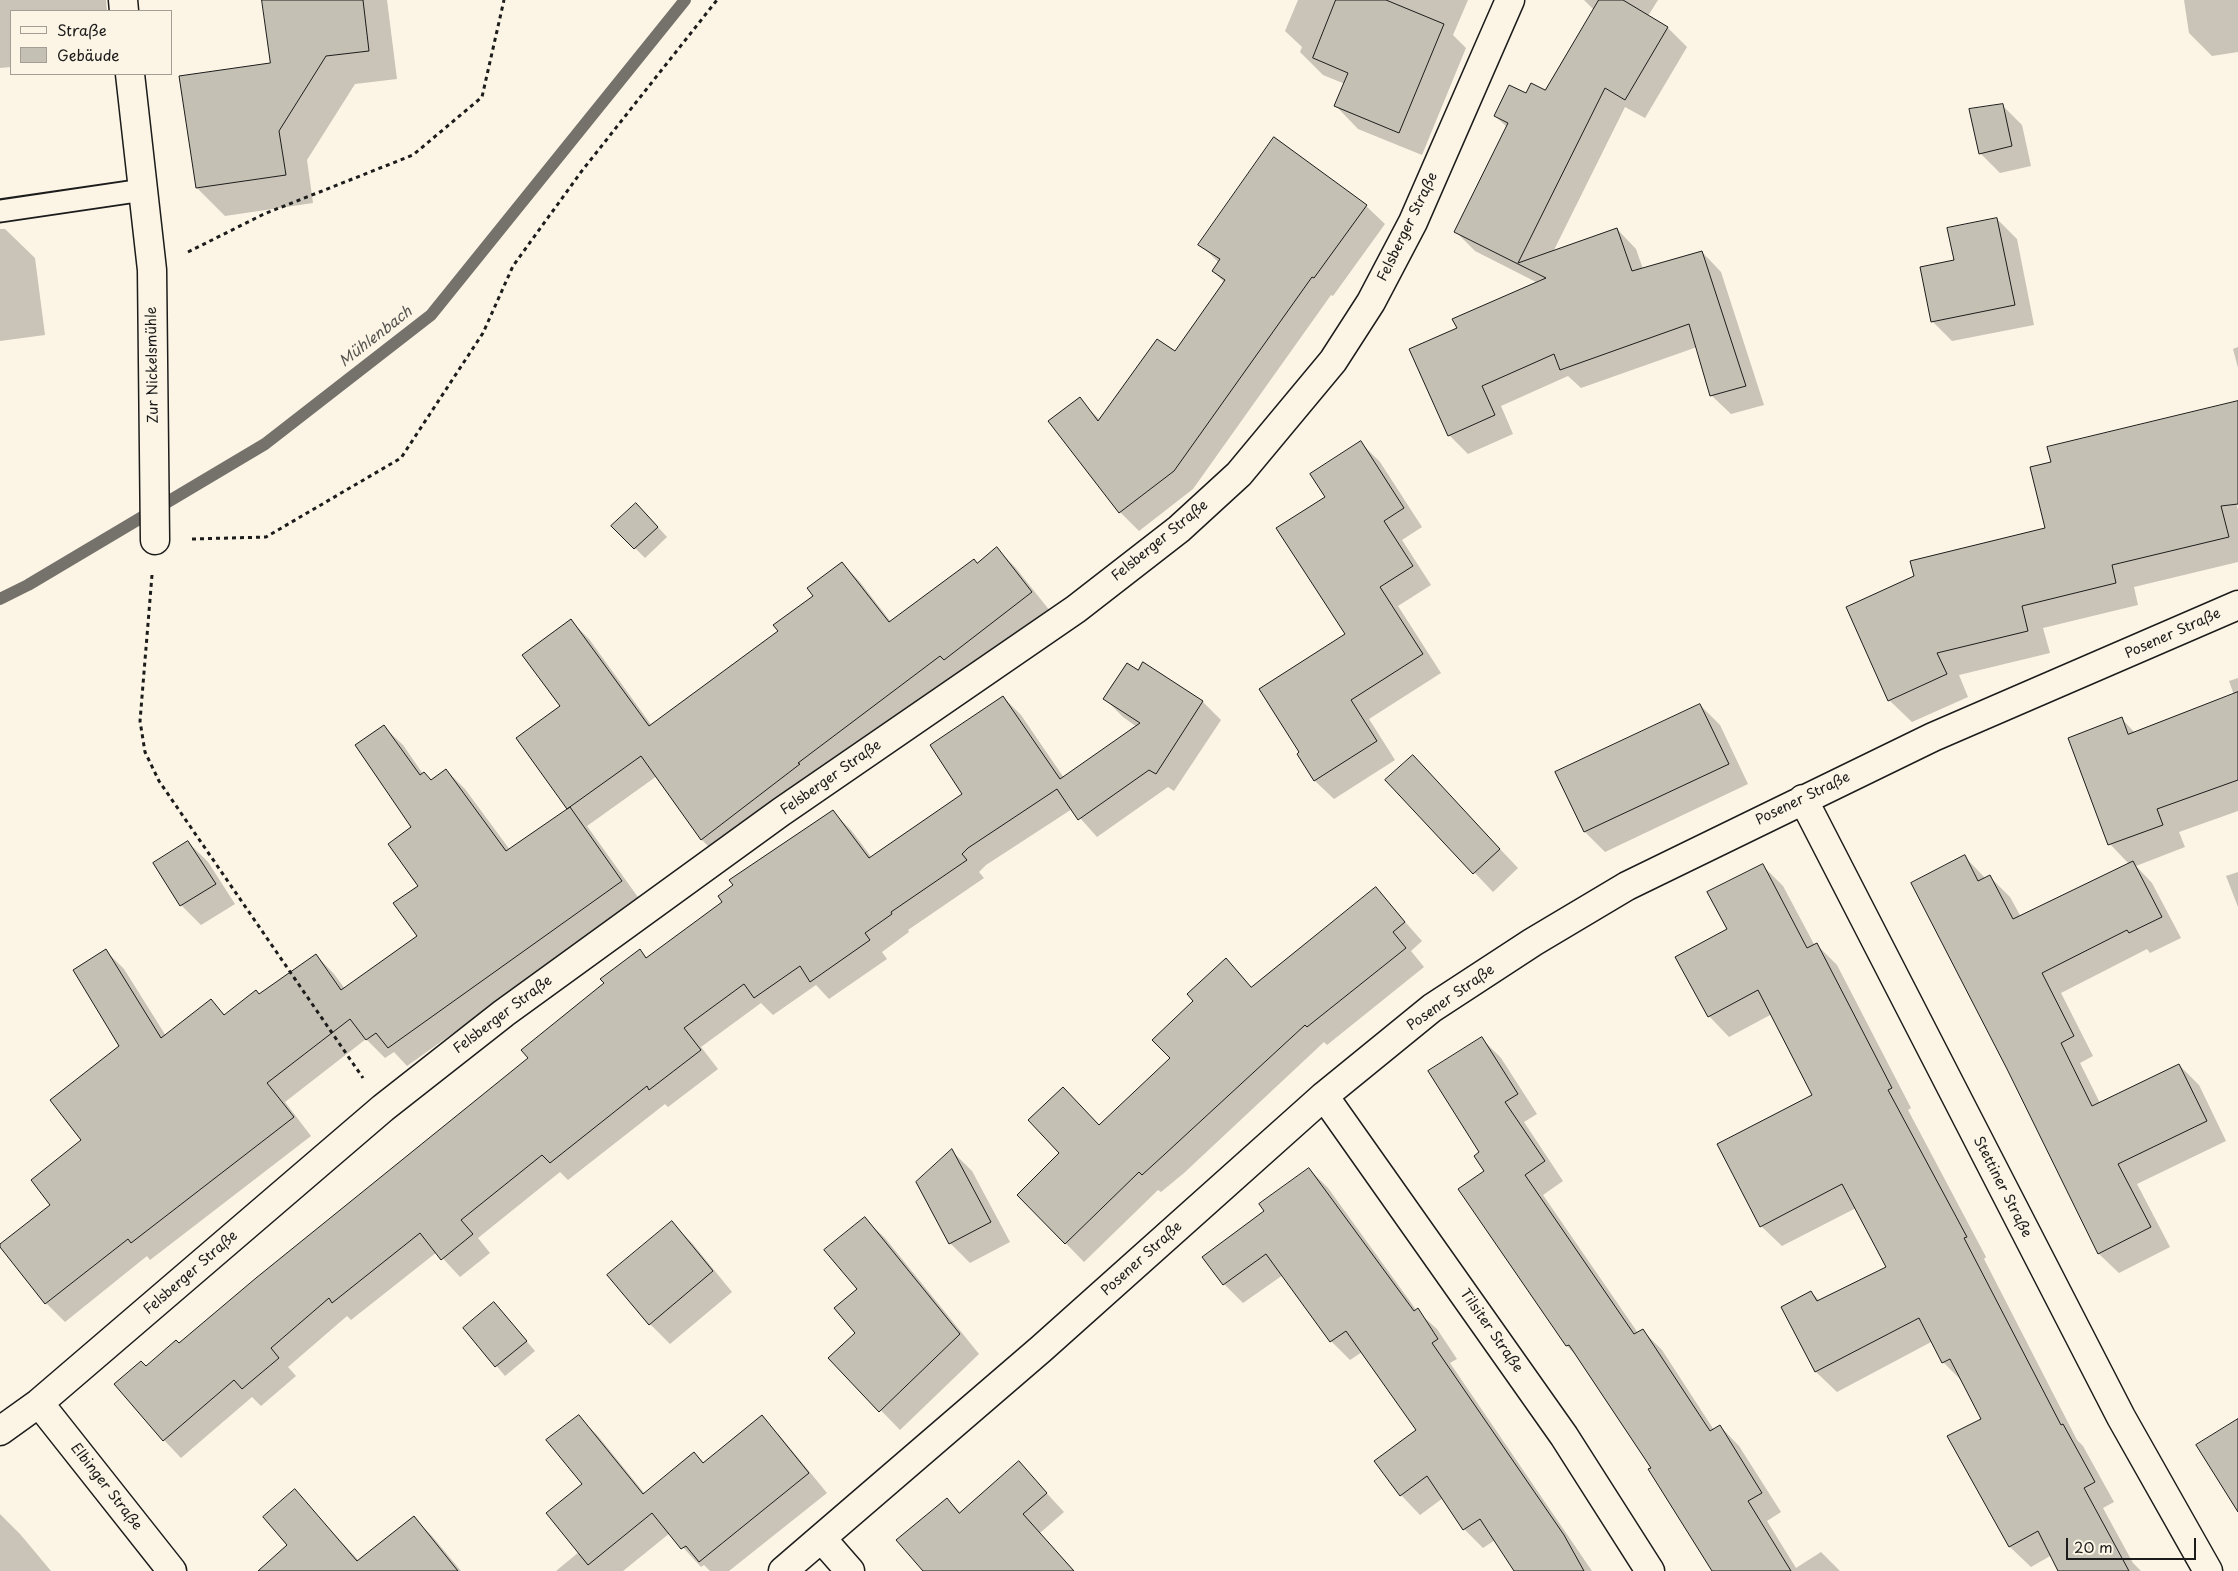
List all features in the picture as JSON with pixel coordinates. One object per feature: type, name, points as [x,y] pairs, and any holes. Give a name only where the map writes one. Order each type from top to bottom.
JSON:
[{"type":"street","name":"Felsberger Straße","points":[[0,1432],[40,1403],[383,1108],[598,943],[781,812],[1076,608],[1179,529],[1239,474],[1326,369],[1371,302],[1413,222],[1510,0]]},
{"type":"street","name":"Zur Nickelsmühle","points":[[130,75],[152,270],[156,482],[155,540]]},
{"type":"street","name":"Posener Straße","points":[[783,1571],[1040,1349],[1324,1096],[1432,1008],[1533,942],[1627,886],[1934,737],[2238,605]]},
{"type":"street","name":"Stettiner Straße","points":[[1803,799],[2121,1417],[2208,1571]]},
{"type":"street","name":"Tilsiter Straße","points":[[1324,1096],[1564,1436],[1650,1571]]},
{"type":"street","name":"Elbinger Straße","points":[[40,1403],[172,1571]]},
{"type":"street","points":[[822,1539],[850,1571]]},
{"type":"lane","points":[[0,211],[143,190]]},
{"type":"path","points":[[152,270],[264,214],[413,155],[482,97],[504,0]]},
{"type":"path","points":[[383,1108],[159,781],[145,752],[140,721],[155,540],[266,537],[401,458],[483,333],[513,266],[581,172],[717,0]]},
{"type":"building","points":[[262,0],[363,0],[369,51],[326,56],[279,131],[286,175],[196,188],[179,76],[270,63]]},
{"type":"building","points":[[1336,0],[1386,0],[1444,24],[1399,133],[1334,106],[1348,73],[1313,58]]},
{"type":"building","points":[[1599,0],[1623,0],[1668,27],[1625,100],[1605,88],[1518,263],[1617,228],[1632,271],[1702,251],[1746,386],[1710,396],[1689,324],[1560,370],[1554,354],[1482,386],[1495,415],[1448,436],[1409,349],[1457,328],[1452,319],[1546,278],[1454,232],[1508,123],[1494,116],[1509,85],[1526,93],[1531,83],[1545,90]]},
{"type":"building","points":[[2003,104],[2012,146],[1979,154],[1969,109]]},
{"type":"building","points":[[1274,137],[1367,205],[1314,278],[1312,277],[1174,471],[1119,513],[1048,421],[1080,397],[1098,421],[1157,339],[1175,351],[1225,280],[1212,271],[1220,259],[1198,245]]},
{"type":"building","points":[[1997,218],[2015,305],[1931,322],[1920,267],[1954,260],[1947,228]]},
{"type":"building","points":[[2238,401],[2238,504],[2221,506],[2229,537],[2112,565],[2116,583],[2022,606],[2028,631],[1937,653],[1947,674],[1888,701],[1846,607],[1914,576],[1910,561],[2045,528],[2030,467],[2051,462],[2047,447]]},
{"type":"building","points":[[1361,441],[1404,508],[1384,521],[1413,566],[1380,587],[1423,654],[1351,700],[1377,741],[1314,781],[1297,754],[1299,752],[1259,689],[1345,634],[1276,528],[1325,497],[1310,474]]},
{"type":"building","points":[[636,503],[658,527],[634,549],[611,526]]},
{"type":"building","points":[[997,547],[1032,592],[944,660],[940,656],[798,763],[800,764],[701,840],[641,756],[567,809],[516,738],[560,706],[522,655],[571,619],[649,726],[778,631],[773,625],[813,596],[807,588],[842,562],[889,622],[974,559],[977,563]]},
{"type":"building","points":[[1143,662],[1203,701],[1156,774],[1149,770],[1078,820],[1057,789],[968,848],[962,854],[967,860],[891,912],[892,914],[865,933],[870,940],[810,982],[800,966],[754,998],[744,984],[684,1028],[701,1050],[649,1090],[647,1086],[550,1163],[542,1155],[461,1220],[473,1234],[441,1260],[420,1233],[332,1303],[329,1298],[271,1348],[279,1358],[242,1389],[234,1380],[163,1441],[114,1384],[141,1361],[146,1366],[176,1340],[179,1343],[256,1278],[528,1058],[521,1050],[604,983],[600,979],[640,949],[646,958],[722,902],[718,896],[733,885],[729,880],[833,810],[869,858],[962,794],[930,745],[1003,696],[1060,779],[1140,723],[1103,699],[1127,663],[1138,670]]},
{"type":"building","points":[[2238,692],[2238,780],[2157,809],[2163,825],[2108,845],[2068,738],[2122,717],[2128,734]]},
{"type":"building","points":[[1700,704],[1729,764],[1584,832],[1555,772]]},
{"type":"building","points":[[384,725],[420,775],[424,772],[431,780],[446,769],[506,851],[570,807],[622,881],[388,1048],[376,1033],[366,1040],[350,1019],[267,1083],[294,1117],[131,1243],[128,1239],[45,1304],[0,1247],[0,1244],[50,1205],[31,1180],[81,1140],[50,1100],[119,1046],[73,970],[106,949],[161,1038],[211,999],[224,1015],[256,990],[259,994],[316,954],[341,990],[417,936],[393,903],[418,886],[388,844],[411,827],[355,745]]},
{"type":"building","points":[[1413,755],[1500,849],[1473,874],[1385,780]]},
{"type":"building","points":[[188,841],[216,884],[180,906],[153,863]]},
{"type":"building","points":[[1965,855],[1978,881],[1990,875],[2013,919],[2133,861],[2162,917],[2129,933],[2127,930],[2042,973],[2074,1036],[2061,1043],[2092,1106],[2179,1064],[2207,1121],[2118,1164],[2151,1227],[2098,1254],[2007,1069],[1911,883]]},
{"type":"building","points":[[1763,864],[1807,948],[1817,943],[1892,1088],[1888,1090],[1967,1237],[1964,1238],[2061,1425],[2063,1424],[2095,1482],[2084,1488],[2129,1571],[2058,1571],[2038,1531],[2009,1547],[1947,1436],[1981,1419],[1950,1359],[1942,1363],[1919,1318],[1815,1372],[1781,1307],[1811,1291],[1817,1301],[1886,1267],[1842,1184],[1760,1227],[1717,1144],[1812,1095],[1758,990],[1708,1017],[1675,957],[1727,929],[1707,892]]},
{"type":"building","points":[[1376,887],[1405,922],[1393,932],[1406,948],[1307,1027],[1305,1025],[1142,1175],[1139,1172],[1065,1244],[1017,1195],[1059,1153],[1028,1120],[1063,1087],[1099,1125],[1170,1058],[1152,1040],[1193,1001],[1187,994],[1226,958],[1251,987]]},
{"type":"building","points":[[1482,1037],[1518,1094],[1505,1102],[1545,1161],[1525,1175],[1634,1334],[1643,1329],[1710,1431],[1720,1425],[1762,1493],[1748,1501],[1791,1571],[1712,1571],[1648,1469],[1651,1468],[1569,1345],[1566,1346],[1458,1189],[1484,1171],[1474,1156],[1479,1152],[1428,1071]]},
{"type":"building","points":[[952,1149],[991,1222],[949,1244],[916,1182]]},
{"type":"building","points":[[1309,1168],[1414,1311],[1418,1308],[1438,1339],[1432,1343],[1564,1535],[1584,1571],[1514,1571],[1480,1519],[1463,1530],[1427,1476],[1400,1496],[1374,1461],[1416,1430],[1346,1331],[1330,1342],[1266,1254],[1223,1285],[1202,1257],[1264,1211],[1259,1204]]},
{"type":"building","points":[[865,1217],[960,1334],[879,1412],[828,1358],[855,1333],[834,1308],[857,1289],[824,1250]]},
{"type":"building","points":[[672,1221],[713,1271],[649,1325],[607,1275]]},
{"type":"building","points":[[494,1302],[527,1341],[495,1367],[463,1328]]},
{"type":"building","points":[[579,1415],[643,1494],[694,1452],[703,1463],[762,1415],[809,1473],[699,1562],[686,1546],[681,1549],[652,1513],[588,1565],[546,1513],[582,1484],[546,1440]]},
{"type":"building","points":[[2238,1419],[2238,1512],[2196,1445]]},
{"type":"building","points":[[1019,1461],[1047,1493],[1023,1514],[1074,1571],[923,1571],[896,1540],[947,1498],[959,1513]]},
{"type":"building","points":[[295,1489],[357,1561],[414,1516],[458,1571],[258,1571],[287,1545],[263,1517]]},
{"type":"waterway","name":"Mühlenbach","points":[[0,599],[28,585],[265,444],[431,315],[685,0]]}]
